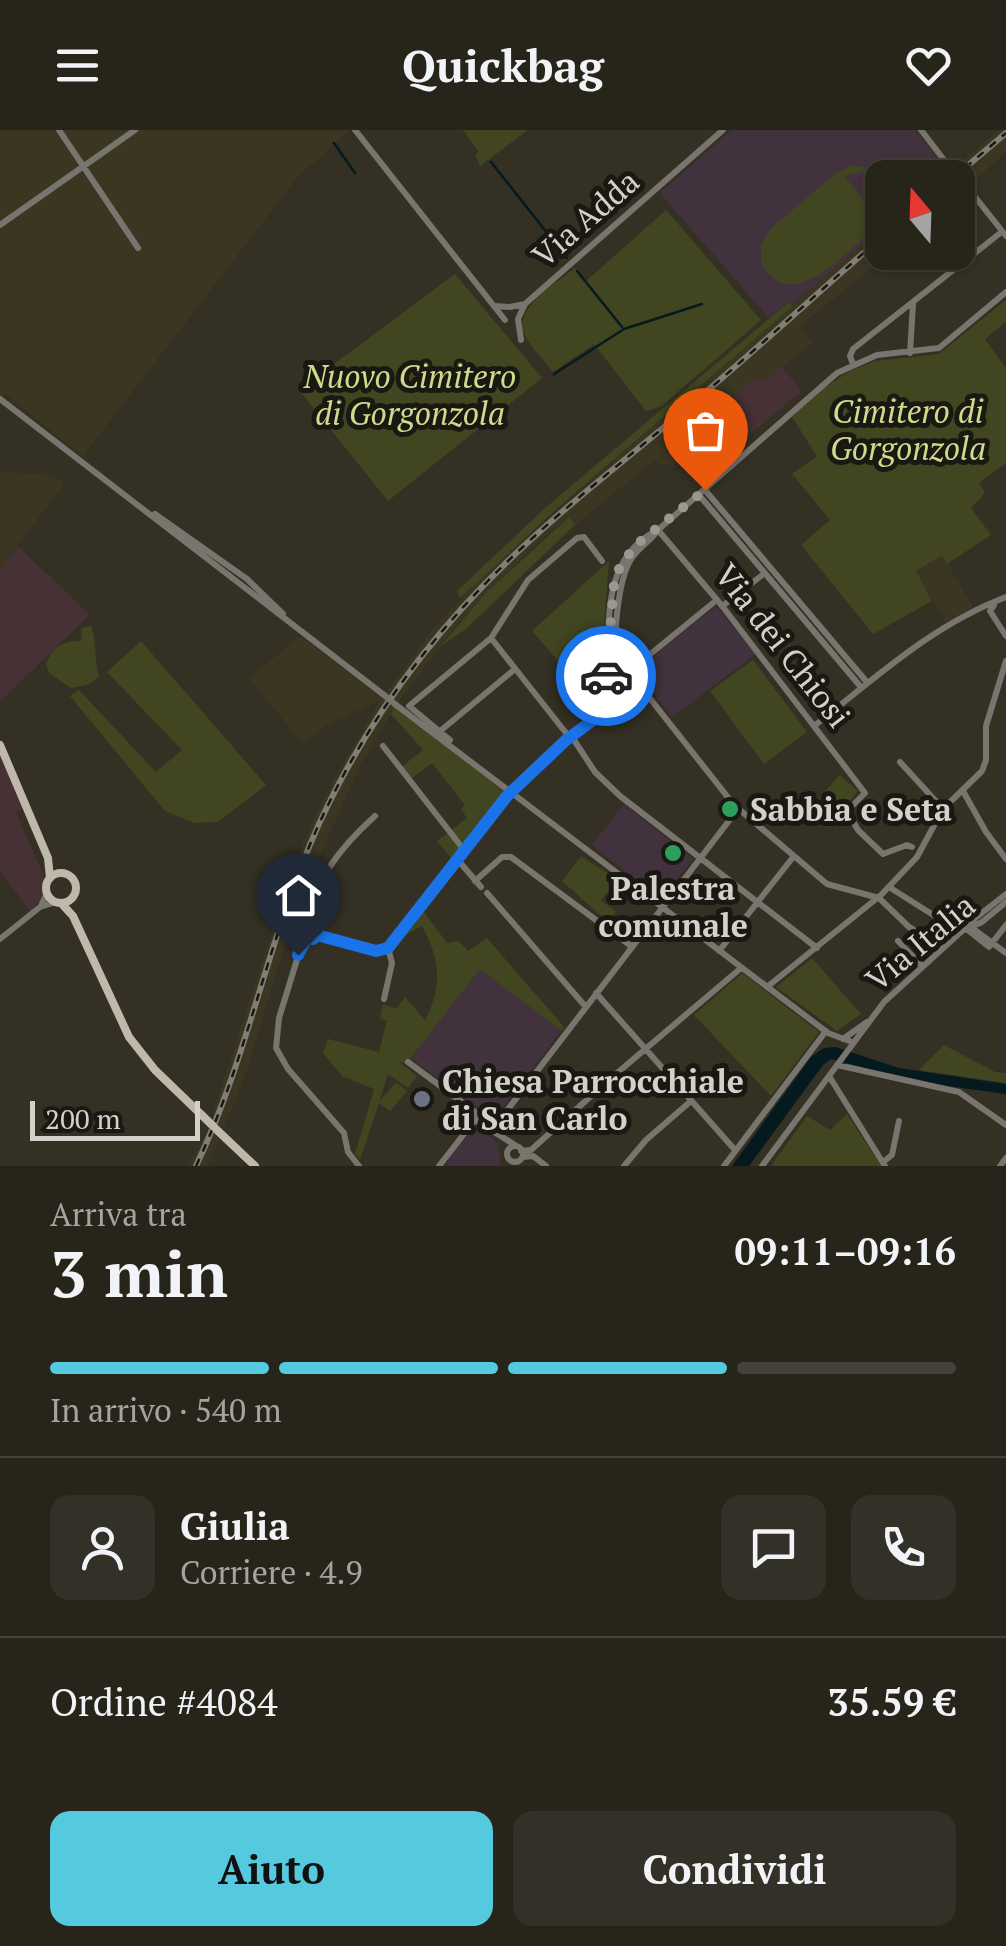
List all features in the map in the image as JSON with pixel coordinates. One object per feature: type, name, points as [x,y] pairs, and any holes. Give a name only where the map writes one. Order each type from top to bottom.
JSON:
[{"type":"main road","points":[[0,745],[48,858],[47,893],[74,919],[129,1037],[155,1070],[256,1166]]},
{"type":"main road","points":[[48,858],[74,883],[74,919]]},
{"type":"main road","points":[[50,878],[62,873]]},
{"type":"main road","points":[[58,902],[72,897]]},
{"type":"street","points":[[59,130],[138,248]]},
{"type":"street","points":[[0,226],[134,130]]},
{"type":"street","points":[[354,130],[505,320],[511,307]]},
{"type":"street","name":"Via Adda","points":[[505,320],[519,313],[723,130]]},
{"type":"street","points":[[852,364],[853,349],[1003,235],[921,130]]},
{"type":"street","points":[[630,671],[630,686],[624,693],[612,691],[606,669],[617,574],[634,548],[723,475],[829,379],[852,364],[879,355],[931,351],[944,345],[1006,292]]},
{"type":"street","points":[[910,353],[913,303]]},
{"type":"street","name":"Via Adda","points":[[493,305],[525,304]]},
{"type":"street","name":"Via Adda","points":[[519,313],[520,340]]},
{"type":"street","points":[[0,398],[661,908],[850,1045]]},
{"type":"street","points":[[702,493],[863,684]]},
{"type":"street","points":[[658,530],[634,554],[622,582],[616,646],[622,662],[738,808],[830,886],[878,898],[940,950]]},
{"type":"street","name":"Via dei Chiosi","points":[[658,530],[721,605],[865,794],[847,811],[858,830],[877,850],[890,853],[907,845],[916,849]]},
{"type":"street","points":[[450,740],[408,706],[491,638],[528,580],[577,538],[584,538],[602,561]]},
{"type":"street","points":[[726,604],[761,576]]},
{"type":"street","points":[[814,726],[863,684],[983,606],[1006,598]]},
{"type":"street","points":[[1006,598],[998,614],[1006,639]]},
{"type":"street","points":[[630,671],[713,603]]},
{"type":"street","points":[[983,606],[1006,639]]},
{"type":"street","points":[[491,638],[612,790],[817,948]]},
{"type":"street","points":[[767,987],[878,898],[944,809],[977,777],[985,766],[986,726],[1006,661]]},
{"type":"street","points":[[440,732],[516,669]]},
{"type":"street","points":[[359,1166],[348,1152],[344,1133],[278,1054],[279,1018],[307,938],[306,931],[376,951],[388,948],[512,792],[570,737],[603,712],[609,674],[614,670],[630,671]]},
{"type":"street","points":[[383,746],[464,850]]},
{"type":"street","points":[[900,762],[944,809]]},
{"type":"street","points":[[963,791],[1006,859]]},
{"type":"street","points":[[492,1130],[738,808]]},
{"type":"street","points":[[314,931],[312,904],[333,862],[352,836],[375,816]]},
{"type":"street","points":[[481,887],[503,856],[512,856],[631,946]]},
{"type":"street","points":[[719,951],[794,856]]},
{"type":"street","points":[[457,859],[585,1006]]},
{"type":"street","points":[[889,886],[989,947],[1006,925]]},
{"type":"street","points":[[40,907],[47,893]]},
{"type":"street","points":[[966,930],[964,927],[1006,894]]},
{"type":"street","points":[[0,939],[40,907],[58,902]]},
{"type":"street","name":"Via Italia","points":[[762,1166],[888,998],[940,950],[1006,902]]},
{"type":"street","points":[[898,941],[922,966]]},
{"type":"street","points":[[992,942],[1006,953]]},
{"type":"street","points":[[384,999],[392,963],[388,948]]},
{"type":"street","points":[[515,1158],[532,1150],[741,968]]},
{"type":"street","points":[[596,992],[736,1150]]},
{"type":"street","name":"Via Italia","points":[[843,1040],[860,1024],[868,1023]]},
{"type":"street","points":[[724,1166],[826,1031]]},
{"type":"street","points":[[408,1062],[474,1111],[478,1120],[501,1136],[515,1158]]},
{"type":"street","points":[[839,1063],[956,1091],[1006,1125]]},
{"type":"street","points":[[830,1076],[884,1164],[892,1154],[899,1120]]},
{"type":"street","points":[[624,1166],[642,1144],[691,1101]]},
{"type":"street","points":[[439,1166],[478,1120]]},
{"type":"street","points":[[515,1158],[533,1156],[546,1166]]},
{"type":"street","points":[[1000,1166],[1006,1158]]},
{"type":"shaded area","points":[[0,130],[350,130],[297,178],[83,456],[5,394],[0,398]]},
{"type":"shaded area","points":[[731,130],[915,130],[939,160],[865,160],[865,242],[792,305],[789,302],[769,318],[660,193]]},
{"type":"shaded area","points":[[999,130],[1006,130],[1006,151],[975,181],[975,160],[963,160]]},
{"type":"shaded area","points":[[865,242],[865,270],[869,270],[800,326],[812,343],[763,382],[757,376],[706,420],[712,428],[686,448],[683,446],[682,458],[672,466],[656,459],[575,525],[568,517],[532,548],[461,620],[399,701],[359,768],[294,914],[248,1068],[225,1126],[220,1126],[216,1136],[219,1140],[207,1166],[189,1166],[214,1119],[295,860],[326,793],[380,700],[329,724],[302,743],[249,678],[303,638],[382,698],[437,624],[488,571]]},
{"type":"shaded area","points":[[782,367],[802,391],[719,460],[706,445],[710,442],[703,435],[712,428],[706,420],[757,376]]},
{"type":"shaded area","points":[[0,471],[55,476],[64,484],[0,569]]},
{"type":"shaded area","points":[[18,546],[90,615],[0,702],[0,569]]},
{"type":"shaded area","points":[[943,556],[973,607],[946,623],[916,572]]},
{"type":"shaded area","points":[[716,606],[756,654],[672,717],[640,676],[641,666]]},
{"type":"shaded area","points":[[0,753],[24,809],[16,812],[45,878],[45,897],[30,911],[0,871]]},
{"type":"shaded area","points":[[624,804],[693,859],[661,900],[592,845]]},
{"type":"shaded area","points":[[480,969],[561,1031],[493,1120],[411,1058]]},
{"type":"shaded area","points":[[479,1128],[498,1143],[501,1166],[448,1166],[448,1159],[473,1129]]},
{"type":"green space","points":[[463,130],[528,130],[480,166],[475,155],[479,152]]},
{"type":"green space","points":[[852,165],[865,167],[865,173],[844,176],[865,201],[865,236],[839,260],[804,282],[787,284],[773,278],[761,261],[761,245],[770,229],[835,174]]},
{"type":"green space","points":[[666,210],[761,320],[662,406],[646,411],[594,344],[553,372],[530,343],[522,324],[531,305],[549,288],[575,268],[586,281]]},
{"type":"green space","name":"Nuovo Cimitero di Gorgonzola","points":[[455,274],[542,378],[388,501],[299,390]]},
{"type":"green space","name":"Cimitero di Gorgonzola","points":[[1006,300],[1006,322],[985,339],[1006,368],[1006,463],[979,483],[985,493],[971,508],[991,535],[947,564],[942,556],[916,571],[932,601],[873,634],[801,545],[830,520],[792,474],[817,456],[792,417],[850,371],[876,361],[939,354]]},
{"type":"green space","points":[[789,302],[793,306],[560,506],[460,598],[457,591],[545,508]]},
{"type":"green space","points":[[569,517],[575,525],[468,627],[439,648],[486,593]]},
{"type":"green space","points":[[609,561],[598,706],[532,631]]},
{"type":"green space","points":[[91,626],[99,677],[87,685],[71,688],[49,673],[46,663],[59,646],[81,641],[82,628]]},
{"type":"green space","points":[[141,641],[266,785],[218,822],[194,823],[165,811],[70,696],[79,690],[156,772],[182,750],[107,672]]},
{"type":"green space","points":[[753,660],[807,732],[764,764],[710,691]]},
{"type":"green space","points":[[394,708],[512,793],[454,862],[437,841],[467,818],[461,809],[465,805],[432,763],[409,780],[400,768],[423,750],[391,714]]},
{"type":"green space","points":[[839,775],[858,791],[827,828],[808,812]]},
{"type":"green space","points":[[581,856],[618,880],[601,900],[616,912],[608,922],[562,881]]},
{"type":"green space","points":[[424,912],[447,943],[459,941],[468,951],[487,938],[565,1028],[561,1031],[480,969],[407,1063],[399,1062],[417,1076],[408,1088],[388,1074],[379,1102],[396,1082],[407,1091],[390,1111],[379,1103],[360,1160],[355,1154],[374,1089],[342,1076],[323,1053],[328,1039],[379,1052],[387,1020],[380,1019],[383,1004],[396,1009],[405,997],[425,1020],[435,996],[436,961],[422,926],[407,934]]},
{"type":"green space","points":[[812,958],[861,1014],[837,1031],[776,987]]},
{"type":"green space","points":[[742,973],[819,1032],[771,1096],[694,1015]]},
{"type":"green space","points":[[944,1045],[995,1072],[1006,1073],[1006,1083],[919,1070]]},
{"type":"green space","points":[[847,1114],[881,1166],[771,1166],[807,1116],[830,1130]]},
{"type":"water","points":[[835,1047],[899,1068],[1006,1084],[1006,1094],[919,1082],[831,1059],[749,1166],[732,1166],[811,1057],[824,1048]]},
{"type":"waterway","points":[[334,143],[355,173]]},
{"type":"waterway","points":[[491,162],[567,258]]},
{"type":"waterway","points":[[577,271],[622,327]]},
{"type":"waterway","points":[[554,374],[624,329],[702,304]]},
{"type":"railway","points":[[974,160],[1006,133]]},
{"type":"railway","points":[[196,1166],[232,1076],[309,847],[347,769],[408,674],[456,615],[530,540],[865,252]]},
{"type":"way so far","points":[[606,676],[614,585],[620,566],[637,544],[705,490]]},
{"type":"place","name":"Sabbia e Seta","points":[[730,809]]},
{"type":"place","name":"Palestra comunale","points":[[673,853]]},
{"type":"place","name":"Chiesa Parrocchiale di San Carlo","points":[[422,1099]]},
{"type":"route","points":[[298,955],[307,938],[317,935],[376,951],[388,948],[507,796],[565,741],[605,711],[606,676]]}]
